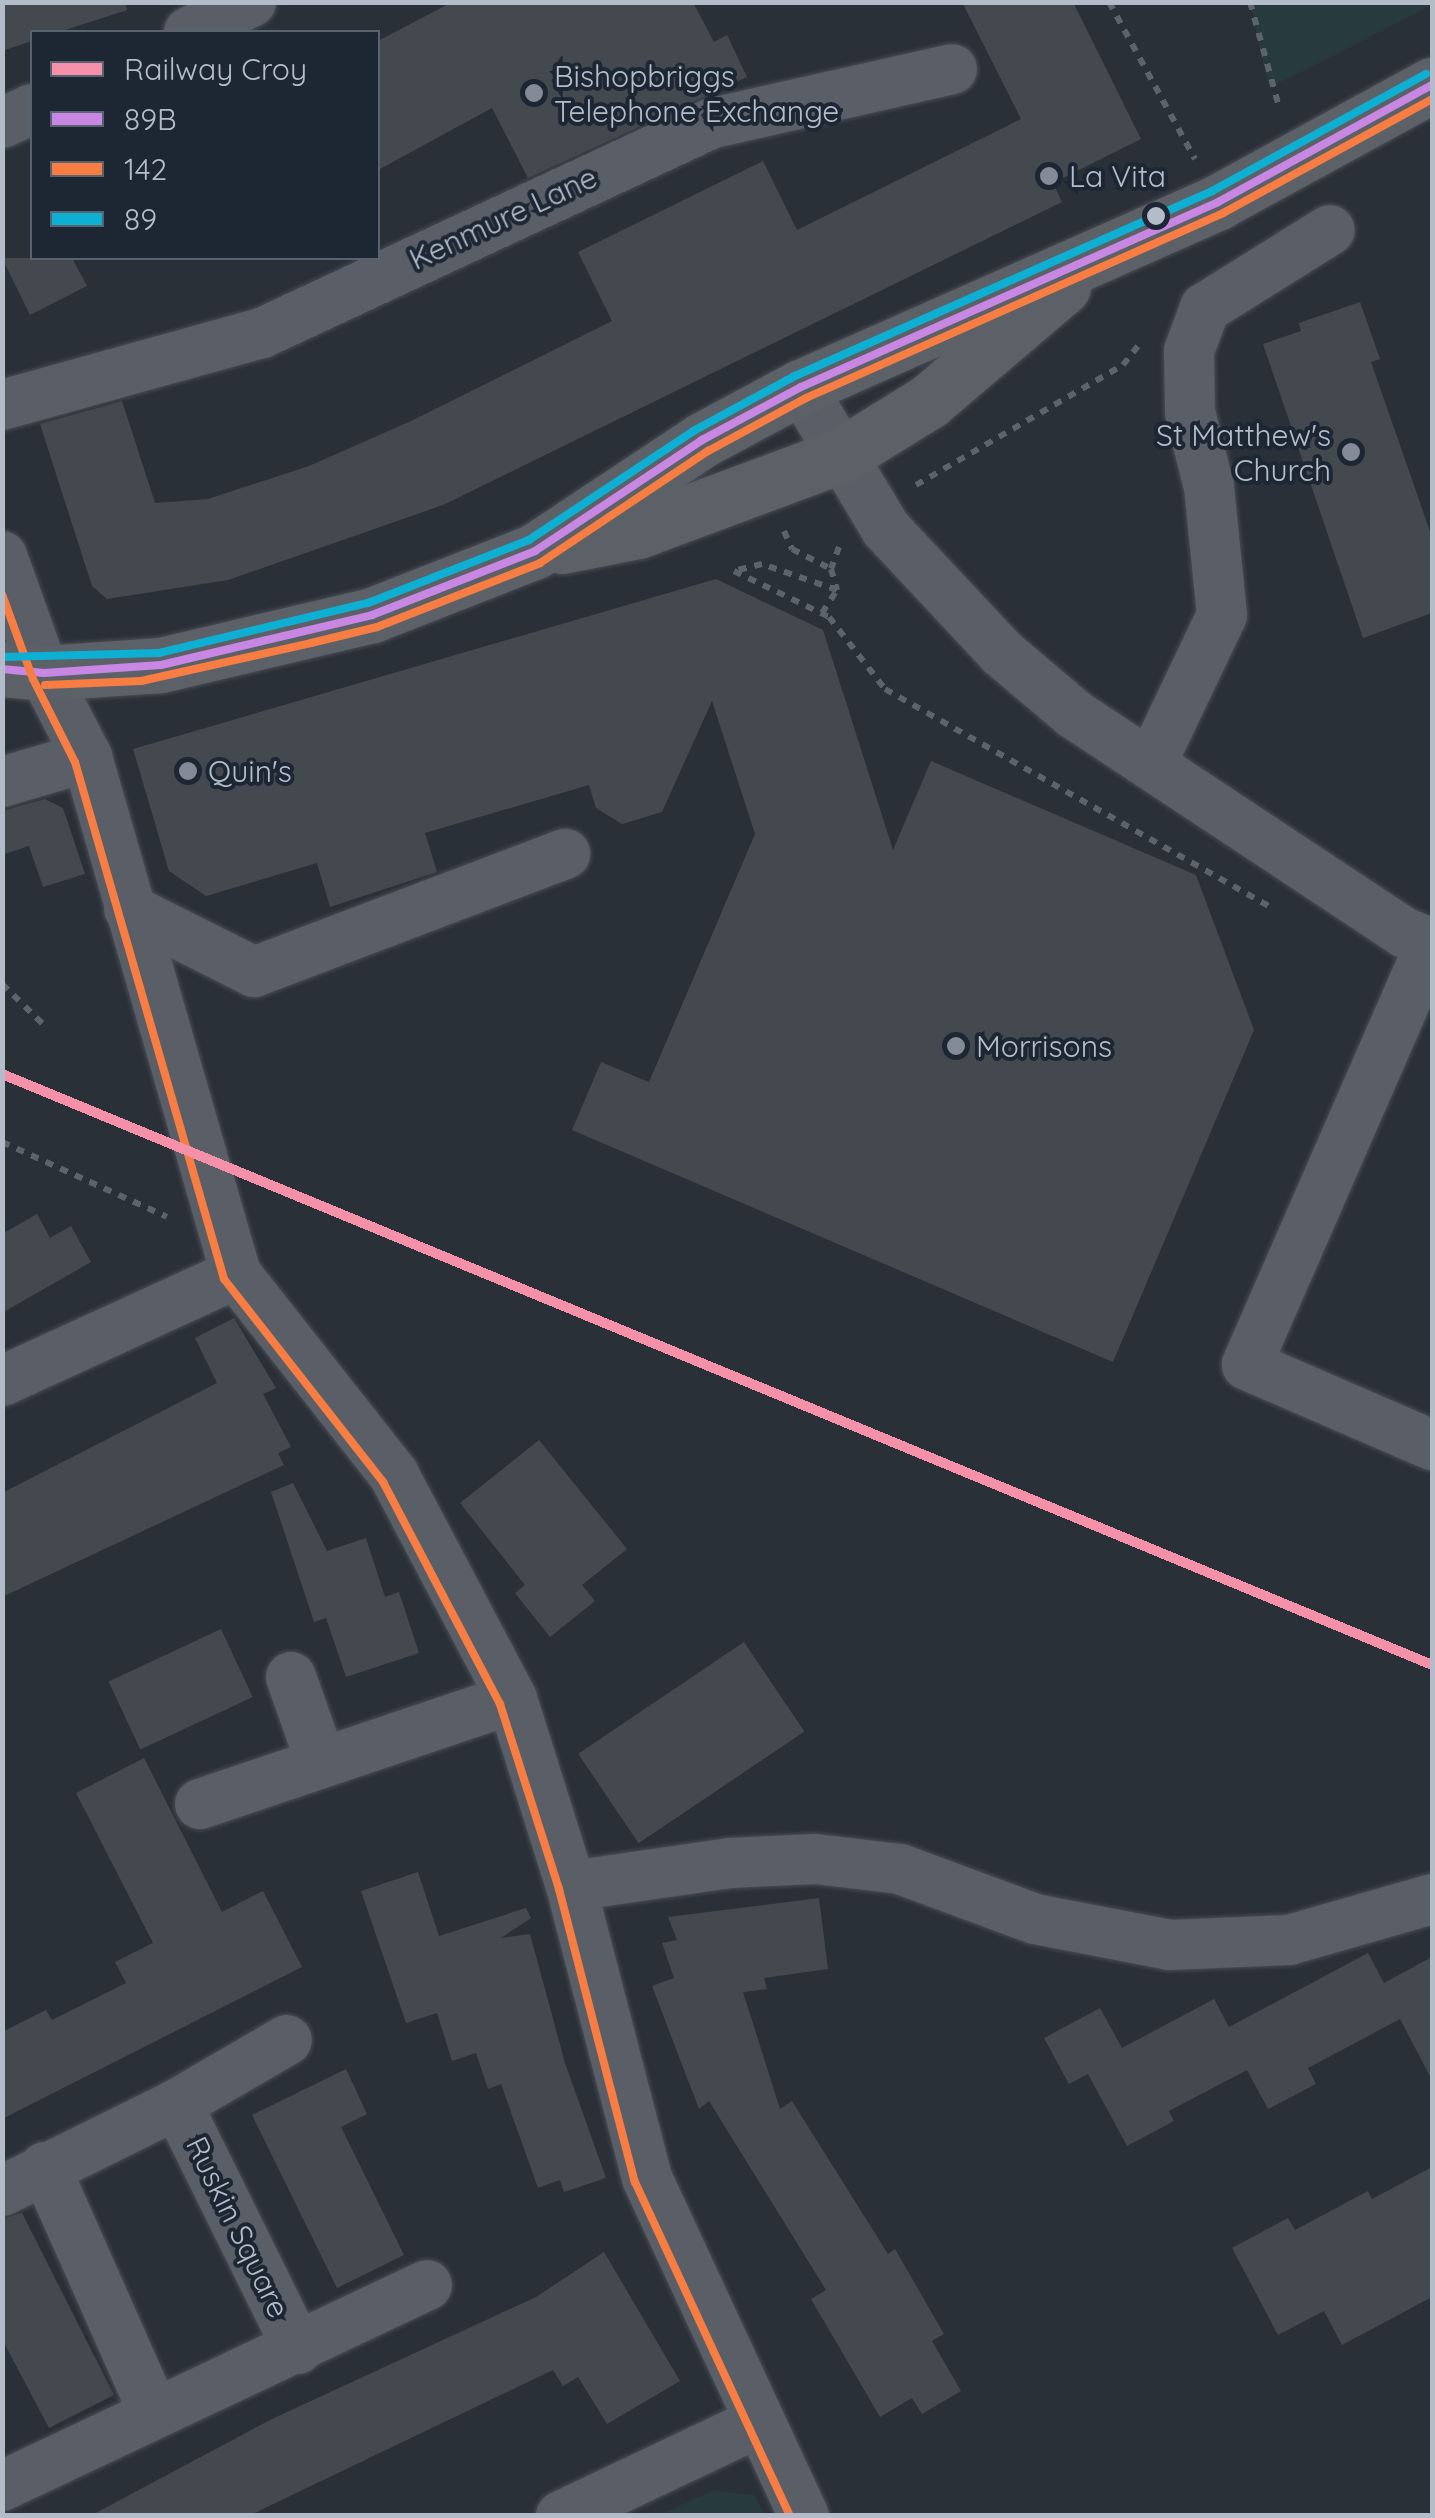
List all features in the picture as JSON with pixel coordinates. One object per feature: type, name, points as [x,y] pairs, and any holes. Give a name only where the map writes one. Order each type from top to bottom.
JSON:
[{"type":"main road","points":[[535,551],[664,465],[802,387],[929,326],[1096,259],[1218,202],[1432,85]]},
{"type":"main road","points":[[16,670],[140,669],[372,615],[535,551],[638,531],[842,455],[930,401],[1096,259]]},
{"type":"street","points":[[193,30],[251,2]]},
{"type":"street","name":"Kenmure Lane","points":[[2,405],[262,333],[712,123],[952,69]]},
{"type":"street","points":[[2,124],[30,110]]},
{"type":"street","points":[[1152,764],[1222,615],[1208,487],[1190,412],[1189,351],[1205,308],[1330,230]]},
{"type":"street","points":[[802,387],[886,528],[1001,652],[1074,714],[1402,932],[1432,943],[1247,1365],[1432,1444]]},
{"type":"street","points":[[2,556],[22,617],[16,670],[87,756],[232,1259],[394,1475],[512,1699],[571,1886],[647,2178],[804,2516]]},
{"type":"street","points":[[2,782],[87,756]]},
{"type":"street","points":[[129,909],[254,972],[565,854]]},
{"type":"street","points":[[2,1380],[232,1259]]},
{"type":"street","points":[[291,1676],[321,1762]]},
{"type":"street","points":[[200,1804],[512,1699]]},
{"type":"street","points":[[571,1886],[730,1863],[815,1859],[900,1869],[1035,1919],[1170,1944],[1288,1940],[1432,1900]]},
{"type":"street","name":"Ruskin Square","points":[[2,2191],[178,2104],[287,2040]]},
{"type":"street","name":"Ruskin Square","points":[[178,2104],[298,2349]]},
{"type":"street","points":[[45,2167],[154,2413]]},
{"type":"street","name":"Ruskin Square","points":[[2,2486],[298,2349],[427,2284]]},
{"type":"street","points":[[561,2516],[759,2422]]},
{"type":"path","points":[[1110,2],[1218,202]]},
{"type":"path","points":[[1250,2],[1278,103]]},
{"type":"path","points":[[822,614],[836,590]]},
{"type":"path","points":[[2,984],[47,1028]]},
{"type":"path","points":[[2,1142],[232,1259]]},
{"type":"green space","points":[[1250,3],[1432,5],[1269,88]]},
{"type":"green space","points":[[712,2491],[754,2495],[765,2515],[660,2515]]},
{"type":"building","points":[[2,2],[125,2],[127,10],[65,30],[30,30],[30,42],[2,51]]},
{"type":"building","name":"Bishopbriggs Telephone Exchange","points":[[452,2],[693,2],[714,42],[727,35],[747,77],[528,178],[492,108],[380,169],[380,40]]},
{"type":"building","points":[[962,2],[1073,2],[1141,139],[1053,183],[1062,202],[443,505],[228,580],[107,599],[92,586],[40,424],[122,401],[155,503],[208,499],[309,466],[411,421],[612,321],[578,252],[763,161],[797,230],[1021,119]]},
{"type":"building","points":[[2,258],[73,260],[87,286],[30,315]]},
{"type":"building","name":"St Matthew's Church","points":[[1360,302],[1380,359],[1371,362],[1432,537],[1432,613],[1363,638],[1263,344],[1301,331],[1299,323]]},
{"type":"building","name":"Morrisons","points":[[716,579],[823,630],[893,850],[931,761],[1196,875],[1254,1030],[1113,1362],[572,1130],[601,1062],[649,1082],[755,834],[712,701],[662,812],[622,824],[596,808],[589,785],[425,833],[437,872],[330,907],[317,863],[206,896],[169,871],[133,749]]},
{"type":"building","points":[[45,799],[63,808],[85,874],[43,887],[29,846],[2,855],[2,811]]},
{"type":"building","points":[[37,1214],[50,1238],[71,1226],[91,1262],[2,1313],[2,1234]]},
{"type":"building","points":[[234,1318],[276,1388],[263,1394],[291,1447],[278,1453],[284,1465],[2,1597],[2,1493],[217,1383],[195,1338]]},
{"type":"building","points":[[539,1440],[627,1549],[582,1585],[595,1601],[550,1637],[515,1593],[525,1585],[460,1503]]},
{"type":"building","points":[[293,1483],[327,1551],[366,1538],[385,1597],[399,1592],[419,1653],[346,1677],[326,1618],[314,1622],[271,1492]]},
{"type":"building","points":[[221,1629],[253,1697],[140,1749],[109,1681]]},
{"type":"building","points":[[744,1642],[804,1732],[639,1843],[578,1754]]},
{"type":"building","points":[[144,1758],[222,1912],[263,1891],[302,1967],[2,2119],[2,2032],[46,2010],[52,2020],[126,1983],[115,1962],[153,1943],[76,1793]]},
{"type":"building","points":[[418,1872],[439,1936],[526,1908],[531,1918],[501,1938],[530,1934],[565,2063],[606,2178],[564,2192],[560,2180],[538,2188],[501,2084],[488,2089],[476,2053],[452,2061],[437,2013],[406,2023],[361,1891]]},
{"type":"building","points":[[819,1898],[828,1969],[764,1978],[767,1989],[743,1992],[780,2109],[792,2101],[888,2254],[895,2249],[944,2334],[932,2341],[961,2391],[922,2414],[912,2398],[880,2417],[811,2299],[826,2290],[709,2101],[699,2109],[652,1986],[674,1978],[662,1943],[677,1940],[668,1917]]},
{"type":"building","points":[[1368,1953],[1384,1983],[1432,1957],[1432,2080],[1400,2019],[1308,2068],[1316,2084],[1268,2109],[1247,2070],[1169,2111],[1174,2121],[1127,2146],[1088,2074],[1069,2084],[1044,2038],[1100,2008],[1122,2048],[1214,1999],[1229,2027]]},
{"type":"building","points":[[346,2069],[367,2114],[341,2127],[404,2255],[337,2288],[252,2115]]},
{"type":"building","points":[[1432,2167],[1432,2297],[1342,2345],[1324,2311],[1278,2335],[1232,2248],[1288,2218],[1295,2230],[1368,2191],[1372,2199]]},
{"type":"building","points":[[22,2213],[114,2395],[49,2428],[2,2339],[2,2219]]},
{"type":"building","points":[[604,2252],[680,2381],[607,2424],[578,2377],[563,2386],[553,2370],[248,2516],[90,2516],[272,2419],[536,2297]]},
{"type":"rail line","name":"Croy","points":[[2,1074],[1432,1665]]},
{"type":"transit line","name":"89","points":[[3,657],[159,653],[368,603],[529,540],[695,430],[795,376],[1212,191],[1426,74]]},
{"type":"transit line","name":"89B","points":[[2,669],[44,673],[161,665],[372,615],[535,551],[702,440],[801,387],[1218,202],[1432,85]]},
{"type":"transit line","name":"142","points":[[45,685],[141,681],[377,627],[540,563],[708,451],[806,398],[1223,213],[1432,99]]},
{"type":"transit line","name":"142","points":[[2,594],[33,679],[75,762],[224,1279],[383,1482],[500,1704],[559,1889],[635,2182],[790,2516]]},
{"type":"place","name":"Bishopbriggs Telephone Exchange","points":[[534,93]]},
{"type":"place","name":"La Vita","points":[[1049,176]]},
{"type":"place","name":"St Matthew's Church","points":[[1351,452]]},
{"type":"place","name":"Quin's","points":[[188,771]]},
{"type":"place","name":"Morrisons","points":[[956,1046]]}]
